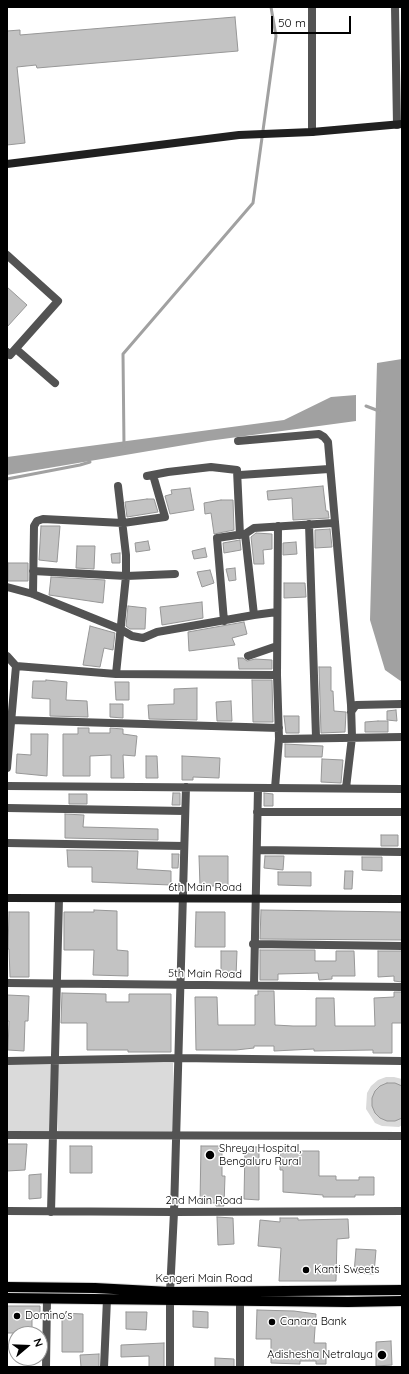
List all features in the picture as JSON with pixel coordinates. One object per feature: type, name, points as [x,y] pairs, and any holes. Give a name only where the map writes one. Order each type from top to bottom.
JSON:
[{"type":"main road","name":"Kengeri Main Road","points":[[7,1286],[95,1288],[170,1296],[240,1301],[402,1301]]},
{"type":"main road","name":"Kengeri Main Road","points":[[7,1298],[107,1299],[402,1290]]},
{"type":"street","points":[[312,7],[312,132]]},
{"type":"street","points":[[7,164],[239,135],[291,131],[312,132],[399,125],[396,7]]},
{"type":"street","points":[[7,255],[58,302],[10,355],[7,352]]},
{"type":"street","points":[[16,349],[55,383]]},
{"type":"street","points":[[238,441],[319,434],[328,442],[333,523],[351,712],[352,737],[346,788]]},
{"type":"street","points":[[33,594],[32,571],[34,526],[37,520],[43,519],[123,523],[165,517],[150,475],[211,467],[237,470],[242,534],[254,615]]},
{"type":"street","points":[[240,474],[329,469]]},
{"type":"street","points":[[116,674],[126,576],[126,555],[118,486]]},
{"type":"street","points":[[224,621],[217,538],[242,534],[254,528],[333,523]]},
{"type":"street","points":[[310,524],[316,738]]},
{"type":"street","points":[[275,788],[279,739],[277,675],[278,526]]},
{"type":"street","points":[[32,571],[126,576],[175,574]]},
{"type":"street","points":[[7,587],[33,594],[120,629],[132,636],[143,638],[157,632],[277,612]]},
{"type":"street","points":[[248,656],[277,646]]},
{"type":"street","points":[[7,656],[16,666],[116,674],[277,675]]},
{"type":"street","points":[[7,768],[10,720],[16,666]]},
{"type":"street","points":[[351,712],[356,705],[402,704]]},
{"type":"street","points":[[10,720],[279,728]]},
{"type":"street","points":[[279,739],[402,737]]},
{"type":"street","points":[[7,786],[402,789]]},
{"type":"street","points":[[170,1367],[170,1296],[174,1212],[186,787]]},
{"type":"street","points":[[254,985],[258,788]]},
{"type":"street","points":[[7,808],[185,811]]},
{"type":"street","points":[[257,812],[402,812]]},
{"type":"street","points":[[7,843],[184,846]]},
{"type":"street","points":[[257,850],[402,852]]},
{"type":"street","name":"6th Main Road","points":[[7,898],[256,900],[402,899]]},
{"type":"street","points":[[51,1212],[59,899]]},
{"type":"street","points":[[254,944],[402,946]]},
{"type":"street","name":"5th Main Road","points":[[7,983],[402,987]]},
{"type":"street","points":[[7,1060],[178,1058],[402,1061]]},
{"type":"street","points":[[7,1135],[176,1134],[402,1136]]},
{"type":"street","name":"2nd Main Road","points":[[7,1211],[402,1211]]},
{"type":"street","points":[[46,1367],[47,1298]]},
{"type":"street","points":[[104,1367],[107,1299]]},
{"type":"street","points":[[240,1301],[240,1367],[246,1367]]},
{"type":"shaded area","points":[[402,359],[402,682],[385,670],[370,620],[377,363]]},
{"type":"shaded area","points":[[356,395],[356,421],[208,441],[7,475],[7,457],[284,420],[331,397]]},
{"type":"shaded area","points":[[58,1063],[173,1063],[174,1131],[58,1131]]},
{"type":"shaded area","points":[[7,1065],[51,1065],[51,1132],[7,1132]]},
{"type":"shaded area","points":[[386,1077],[402,1079],[402,1125],[399,1127],[382,1126],[375,1123],[366,1109],[367,1093],[371,1086],[378,1080]]},
{"type":"building","points":[[235,17],[238,51],[37,68],[36,65],[17,67],[25,143],[7,145],[7,31],[20,30],[20,35]]},
{"type":"building","points":[[7,287],[27,305],[7,327]]},
{"type":"building","points":[[323,486],[326,511],[328,511],[329,518],[293,520],[292,498],[268,500],[267,491]]},
{"type":"building","points":[[190,488],[194,510],[170,514],[165,496],[172,494],[171,490]]},
{"type":"building","points":[[154,499],[158,512],[127,517],[125,502]]},
{"type":"building","points":[[221,500],[233,500],[234,530],[214,534],[211,513],[205,514],[204,503]]},
{"type":"building","points":[[41,526],[60,526],[57,562],[39,560]]},
{"type":"building","points":[[330,529],[332,547],[315,548],[315,530]]},
{"type":"building","points":[[256,533],[272,534],[272,549],[263,550],[264,564],[254,564],[251,537]]},
{"type":"building","points":[[240,540],[241,550],[224,553],[223,543]]},
{"type":"building","points":[[148,541],[150,550],[136,552],[135,543]]},
{"type":"building","points":[[296,542],[297,554],[283,555],[283,543]]},
{"type":"building","points":[[77,546],[95,546],[94,569],[76,568]]},
{"type":"building","points":[[205,548],[207,557],[194,559],[192,551]]},
{"type":"building","points":[[120,553],[120,563],[112,563],[111,554]]},
{"type":"building","points":[[8,563],[28,563],[28,581],[8,581]]},
{"type":"building","points":[[235,568],[236,580],[229,581],[226,569]]},
{"type":"building","points":[[210,570],[214,583],[202,587],[197,572]]},
{"type":"building","points":[[51,577],[105,580],[103,603],[49,595]]},
{"type":"building","points":[[284,583],[305,583],[306,597],[284,598]]},
{"type":"building","points":[[202,602],[203,618],[162,625],[160,607]]},
{"type":"building","points":[[128,606],[146,608],[145,629],[130,629],[126,626]]},
{"type":"building","points":[[244,622],[247,634],[232,638],[235,645],[189,651],[188,632]]},
{"type":"building","points":[[90,626],[115,633],[113,650],[104,648],[100,667],[83,665]]},
{"type":"building","points":[[238,658],[243,658],[247,661],[255,659],[272,660],[272,669],[239,669]]},
{"type":"building","points":[[319,667],[331,667],[331,691],[333,691],[334,711],[346,712],[345,732],[321,733]]},
{"type":"building","points":[[46,680],[67,682],[66,700],[87,701],[88,717],[50,716],[50,699],[32,698],[33,681]]},
{"type":"building","points":[[252,680],[272,680],[273,722],[253,722]]},
{"type":"building","points":[[115,682],[129,682],[129,700],[116,700]]},
{"type":"building","points":[[197,688],[197,720],[149,719],[148,705],[174,704],[174,689]]},
{"type":"building","points":[[231,701],[232,721],[217,721],[216,702]]},
{"type":"building","points":[[110,704],[123,704],[123,718],[110,717]]},
{"type":"building","points":[[396,710],[397,721],[387,720],[387,711]]},
{"type":"building","points":[[284,716],[299,716],[299,733],[286,733]]},
{"type":"building","points":[[388,721],[388,732],[365,732],[365,722]]},
{"type":"building","points":[[78,728],[89,728],[89,733],[110,733],[110,728],[123,729],[123,734],[137,736],[135,756],[123,755],[124,778],[111,778],[111,755],[90,756],[90,776],[63,776],[63,734],[78,734]]},
{"type":"building","points":[[31,734],[48,734],[47,776],[16,773],[17,754],[31,755]]},
{"type":"building","points":[[285,744],[323,746],[322,757],[285,757]]},
{"type":"building","points":[[146,756],[157,756],[158,778],[146,778]]},
{"type":"building","points":[[182,756],[220,758],[219,778],[193,777],[193,780],[182,780]]},
{"type":"building","points":[[322,759],[343,760],[341,783],[321,782]]},
{"type":"building","points":[[173,793],[180,793],[180,805],[172,805]]},
{"type":"building","points":[[264,793],[273,794],[273,806],[264,806]]},
{"type":"building","points":[[69,794],[87,794],[87,804],[69,804]]},
{"type":"building","points":[[65,814],[84,815],[83,827],[158,829],[158,840],[65,838]]},
{"type":"building","points":[[381,835],[398,835],[398,846],[381,846]]},
{"type":"building","points":[[67,850],[138,851],[137,869],[171,871],[171,885],[92,882],[92,867],[68,867]]},
{"type":"building","points":[[172,854],[179,854],[178,868],[172,868]]},
{"type":"building","points":[[199,856],[228,856],[228,886],[200,886]]},
{"type":"building","points":[[265,856],[284,856],[283,870],[264,868]]},
{"type":"building","points":[[362,857],[382,857],[382,871],[362,870]]},
{"type":"building","points":[[345,871],[353,871],[352,889],[344,889]]},
{"type":"building","points":[[278,872],[311,872],[311,886],[278,885]]},
{"type":"building","points":[[94,910],[117,911],[117,950],[128,951],[128,976],[93,975],[94,950],[64,950],[64,912],[94,912]]},
{"type":"building","points":[[261,910],[402,912],[402,940],[260,939]]},
{"type":"building","points":[[9,912],[29,912],[29,977],[10,977],[8,949]]},
{"type":"building","points":[[196,912],[225,912],[225,947],[195,947]]},
{"type":"building","points":[[260,950],[315,950],[315,961],[336,961],[336,951],[354,951],[355,976],[332,976],[332,979],[319,980],[318,973],[278,974],[278,980],[260,980]]},
{"type":"building","points":[[221,951],[237,951],[236,977],[221,977]]},
{"type":"building","points":[[378,951],[402,951],[402,982],[394,981],[394,976],[378,977]]},
{"type":"building","points":[[258,991],[274,991],[275,1025],[293,1026],[316,1026],[316,998],[334,998],[335,1026],[375,1026],[374,998],[394,997],[394,992],[402,992],[402,1023],[392,1023],[392,1053],[373,1053],[373,1050],[314,1051],[314,1049],[274,1051],[274,1046],[254,1046],[254,1048],[236,1050],[196,1050],[195,997],[217,997],[218,1025],[255,1025],[255,995],[258,995]]},
{"type":"building","points":[[62,993],[106,994],[106,1002],[129,1002],[129,994],[171,994],[171,1052],[87,1050],[87,1023],[61,1023]]},
{"type":"building","points":[[7,995],[29,996],[28,1021],[25,1021],[24,1051],[8,1050],[9,1021],[7,1021]]},
{"type":"building","points":[[387,1083],[395,1083],[402,1086],[402,1118],[395,1121],[387,1121],[380,1118],[375,1113],[372,1106],[372,1098],[375,1091],[380,1086]]},
{"type":"building","points":[[7,1144],[27,1144],[25,1170],[7,1171]]},
{"type":"building","points":[[70,1146],[92,1146],[92,1173],[70,1173]]},
{"type":"building","points":[[201,1146],[222,1146],[222,1176],[225,1176],[224,1206],[216,1206],[216,1203],[200,1203]]},
{"type":"building","points":[[245,1147],[259,1147],[259,1200],[244,1199]]},
{"type":"building","points":[[280,1151],[319,1151],[319,1176],[336,1176],[336,1180],[359,1180],[359,1177],[374,1177],[374,1195],[355,1195],[355,1197],[323,1197],[323,1195],[283,1192],[283,1170],[280,1170]]},
{"type":"building","points":[[41,1174],[41,1198],[29,1199],[29,1175]]},
{"type":"building","points":[[217,1217],[233,1218],[234,1244],[218,1245]]},
{"type":"building","points":[[280,1218],[298,1218],[298,1220],[348,1219],[349,1238],[337,1239],[336,1281],[279,1281],[281,1248],[258,1246],[260,1220],[280,1222]]},
{"type":"building","points":[[356,1249],[376,1250],[374,1274],[354,1273]]},
{"type":"building","points":[[7,1306],[40,1306],[40,1319],[32,1319],[32,1326],[8,1326],[7,1333]]},
{"type":"building","points":[[257,1310],[294,1311],[316,1314],[314,1343],[326,1343],[326,1364],[316,1364],[316,1361],[300,1361],[300,1364],[271,1363],[271,1339],[256,1339]]},
{"type":"building","points":[[193,1311],[208,1312],[208,1328],[193,1327]]},
{"type":"building","points":[[126,1312],[147,1312],[146,1330],[126,1329]]},
{"type":"building","points":[[62,1313],[83,1314],[83,1352],[62,1352]]},
{"type":"building","points":[[391,1341],[392,1365],[376,1366],[376,1342]]},
{"type":"building","points":[[164,1343],[164,1367],[149,1367],[149,1356],[121,1357],[121,1345]]},
{"type":"building","points":[[99,1354],[99,1367],[81,1367],[80,1355]]},
{"type":"building","points":[[215,1358],[234,1359],[234,1367],[215,1367]]},
{"type":"waterway","points":[[124,446],[123,354],[253,203],[276,36],[271,7]]},
{"type":"waterway","points":[[366,406],[379,411]]},
{"type":"waterway","points":[[7,479],[90,462]]},
{"type":"place","name":"Shreya Hospital, Bengaluru Rural","points":[[210,1155]]},
{"type":"place","name":"Kanti Sweets","points":[[306,1270]]},
{"type":"place","name":"Domino's","points":[[17,1316]]},
{"type":"place","name":"Canara Bank","points":[[272,1322]]},
{"type":"place","name":"Adishesha Netralaya","points":[[382,1355]]}]
